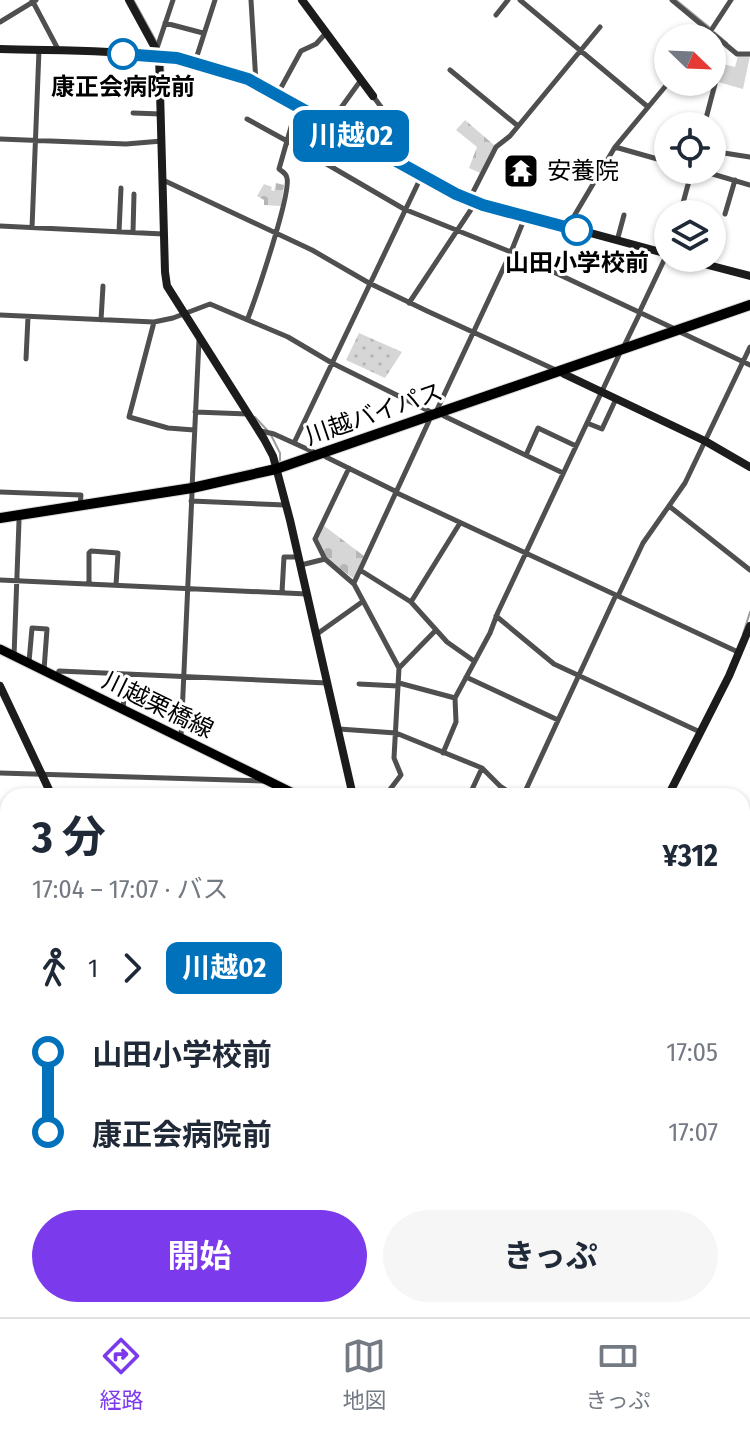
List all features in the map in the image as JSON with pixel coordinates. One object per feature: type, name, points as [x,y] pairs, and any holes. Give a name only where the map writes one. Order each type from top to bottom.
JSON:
[{"type":"highway","name":"川越バイパス","points":[[0,525],[192,494],[277,471],[750,305]]},
{"type":"highway","name":"川越バイパス","points":[[679,331],[750,312]]},
{"type":"highway","name":"川越バイパス","points":[[0,518],[192,494]]},
{"type":"main road","name":"川越栗橋線","points":[[0,649],[283,788]]},
{"type":"street","points":[[129,0],[158,52]]},
{"type":"street","points":[[173,0],[158,52],[167,286],[270,448],[308,594],[351,788]]},
{"type":"street","points":[[195,62],[215,0]]},
{"type":"street","points":[[251,0],[256,83]]},
{"type":"street","points":[[302,0],[398,130]]},
{"type":"street","points":[[310,10],[316,0]]},
{"type":"street","points":[[496,15],[508,0]]},
{"type":"street","points":[[520,0],[648,107]]},
{"type":"street","points":[[672,0],[701,24]]},
{"type":"street","points":[[716,24],[731,0]]},
{"type":"street","points":[[0,22],[34,1],[59,51]]},
{"type":"street","points":[[165,23],[203,33]]},
{"type":"street","points":[[409,303],[458,230],[496,147],[518,126],[600,27]]},
{"type":"street","points":[[277,95],[301,51],[327,33]]},
{"type":"street","points":[[726,45],[737,54],[750,54]]},
{"type":"street","points":[[0,49],[158,52],[195,62],[256,83],[473,201],[654,250]]},
{"type":"street","points":[[32,228],[39,50]]},
{"type":"street","points":[[450,70],[518,126]]},
{"type":"street","points":[[330,123],[361,80]]},
{"type":"street","points":[[131,87],[161,88]]},
{"type":"street","points":[[567,228],[615,147],[657,96]]},
{"type":"street","points":[[248,318],[284,204],[287,182],[279,169],[297,105]]},
{"type":"street","points":[[133,113],[162,114]]},
{"type":"street","points":[[247,119],[404,209],[511,252],[747,363]]},
{"type":"street","points":[[0,139],[126,144],[163,141]]},
{"type":"street","points":[[615,147],[654,158]]},
{"type":"street","points":[[726,153],[750,157]]},
{"type":"street","points":[[294,443],[422,175]]},
{"type":"street","points":[[726,178],[750,185]]},
{"type":"street","points":[[163,180],[312,250],[409,303],[705,441],[750,467]]},
{"type":"street","points":[[726,211],[735,180]]},
{"type":"street","points":[[119,232],[121,188]]},
{"type":"street","points":[[133,232],[134,194]]},
{"type":"street","points":[[617,241],[624,215]]},
{"type":"street","points":[[354,584],[436,417],[525,217]]},
{"type":"street","points":[[0,226],[163,234]]},
{"type":"street","points":[[726,270],[750,276]]},
{"type":"street","points":[[443,753],[456,722],[455,698],[490,633],[659,272]]},
{"type":"street","points":[[101,320],[103,286]]},
{"type":"street","points":[[0,315],[154,322],[210,304],[288,337],[436,417],[563,473]]},
{"type":"street","points":[[26,359],[28,317]]},
{"type":"street","points":[[154,322],[129,417],[168,428],[194,430]]},
{"type":"street","points":[[181,738],[199,339]]},
{"type":"street","points":[[527,788],[643,543],[685,483],[747,363],[750,347]]},
{"type":"street","points":[[587,423],[602,429],[616,399]]},
{"type":"street","points":[[195,412],[248,414]]},
{"type":"street","points":[[526,455],[538,428],[576,446]]},
{"type":"street","points":[[260,431],[323,456],[739,652]]},
{"type":"street","points":[[349,468],[316,536],[325,559],[354,584],[399,668],[394,758],[401,775],[391,788]]},
{"type":"street","points":[[0,492],[81,495],[80,506]]},
{"type":"street","points":[[192,494],[286,505]]},
{"type":"street","points":[[669,506],[750,570]]},
{"type":"street","points":[[14,656],[19,521]]},
{"type":"street","points":[[411,602],[460,523]]},
{"type":"street","points":[[89,584],[91,551],[118,553],[116,585]]},
{"type":"street","points":[[282,592],[284,557],[300,561],[325,559]]},
{"type":"street","points":[[360,570],[411,602],[455,648],[474,661]]},
{"type":"street","points":[[0,580],[308,594]]},
{"type":"street","points":[[317,634],[362,602]]},
{"type":"street","points":[[496,616],[554,664],[700,732]]},
{"type":"street","points":[[672,788],[750,626]]},
{"type":"street","points":[[28,663],[32,628],[47,629],[44,670]]},
{"type":"street","points":[[399,668],[436,630]]},
{"type":"street","points":[[57,677],[59,671],[327,683]]},
{"type":"street","points":[[123,710],[126,674]]},
{"type":"street","points":[[466,677],[558,720]]},
{"type":"street","points":[[359,684],[399,684],[455,698]]},
{"type":"street","points":[[0,686],[48,788]]},
{"type":"street","points":[[339,729],[396,733],[482,768],[503,788]]},
{"type":"street","points":[[473,788],[482,768]]},
{"type":"street","points":[[0,773],[269,781]]},
{"type":"green space","points":[[738,56],[750,56],[743,89],[726,84],[726,65],[735,67]]},
{"type":"green space","points":[[465,120],[494,145],[480,173],[469,168],[477,147],[456,130]]},
{"type":"green space","points":[[276,183],[284,185],[281,206],[264,205],[264,200],[257,196],[264,184],[274,191]]},
{"type":"green space","points":[[359,333],[402,352],[385,378],[346,360]]},
{"type":"green space","points":[[323,525],[364,556],[354,579],[326,558],[316,539]]},
{"type":"waterway","points":[[676,0],[705,24]]},
{"type":"waterway","points":[[134,1],[156,41]]},
{"type":"waterway","points":[[163,62],[164,92]]},
{"type":"waterway","points":[[255,417],[267,430]]},
{"type":"waterway","points":[[271,435],[280,453],[280,462]]},
{"type":"waterway","points":[[743,634],[750,612]]},
{"type":"bus line","name":"川越02","points":[[123,54],[177,58],[237,75],[456,194],[483,205],[577,230]]},
{"type":"place","name":"康正会病院前","points":[[123,54]]},
{"type":"place","name":"安養院","points":[[521,171]]},
{"type":"place","name":"山田小学校前","points":[[577,230]]}]
